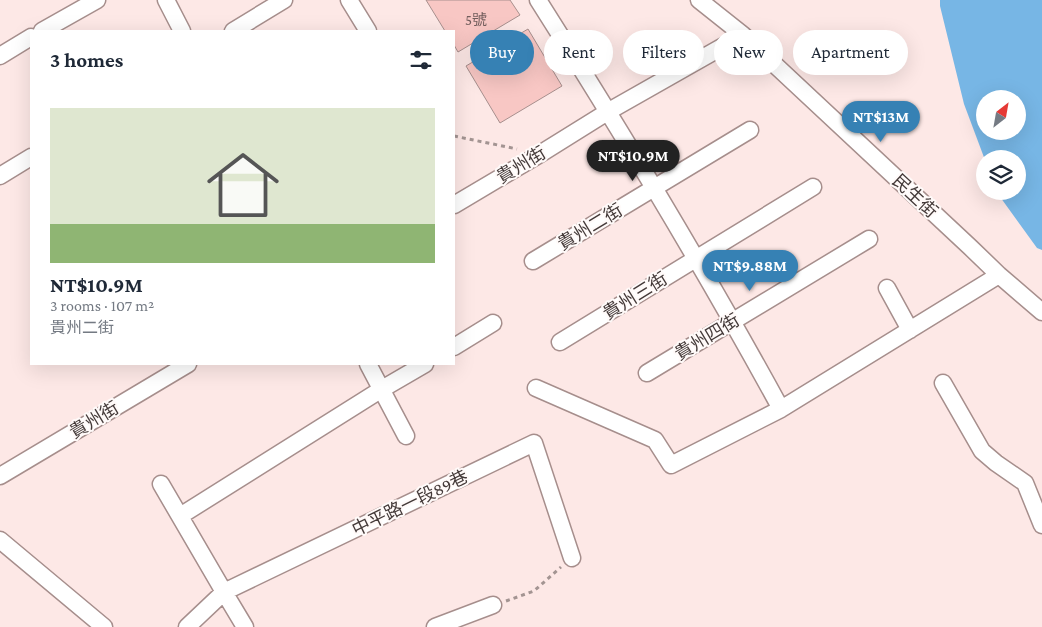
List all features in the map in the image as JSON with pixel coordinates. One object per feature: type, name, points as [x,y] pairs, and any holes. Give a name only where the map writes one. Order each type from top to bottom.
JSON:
[{"type":"street","points":[[44,30],[97,0]]},
{"type":"street","points":[[166,0],[181,30]]},
{"type":"street","points":[[235,30],[284,0]]},
{"type":"street","points":[[349,0],[367,30]]},
{"type":"street","points":[[538,0],[609,111],[782,409]]},
{"type":"street","name":"民生街","points":[[699,0],[737,30]]},
{"type":"street","points":[[0,56],[30,39]]},
{"type":"street","name":"貴州街","points":[[455,203],[609,111],[714,51]]},
{"type":"street","name":"民生街","points":[[783,72],[998,275],[1042,312]]},
{"type":"street","name":"貴州二街","points":[[533,261],[750,130]]},
{"type":"street","points":[[0,176],[30,158]]},
{"type":"street","name":"貴州三街","points":[[560,342],[813,187]]},
{"type":"street","name":"貴州四街","points":[[647,373],[869,239]]},
{"type":"street","points":[[536,388],[655,440],[671,465],[782,409],[998,275]]},
{"type":"street","points":[[887,288],[910,330]]},
{"type":"street","points":[[455,345],[493,323]]},
{"type":"street","name":"貴州街","points":[[0,476],[184,365]]},
{"type":"street","points":[[369,365],[406,436]]},
{"type":"street","points":[[180,516],[423,365]]},
{"type":"street","points":[[943,383],[982,451],[1025,483],[1042,525]]},
{"type":"street","name":"中平路一段89巷","points":[[187,627],[224,592],[534,443],[572,558]]},
{"type":"street","points":[[161,484],[245,627]]},
{"type":"street","points":[[0,540],[104,627]]},
{"type":"street","points":[[435,627],[493,605]]},
{"type":"path","points":[[455,136],[540,154]]},
{"type":"path","points":[[493,605],[534,591],[572,558]]},
{"type":"water","points":[[940,0],[1042,0],[1042,250],[1037,248],[1002,200],[1026,200],[1026,150],[981,150],[978,140],[1026,140],[1026,90],[976,90],[976,136],[964,104]]},
{"type":"building","points":[[426,0],[510,0],[520,15],[495,30],[470,30],[470,45],[458,52],[455,47],[455,30],[444,30]]},
{"type":"building","points":[[534,39],[544,56],[544,75],[555,75],[562,86],[500,123],[471,75],[534,75]]},
{"type":"building","points":[[470,64],[470,73],[466,66]]}]
